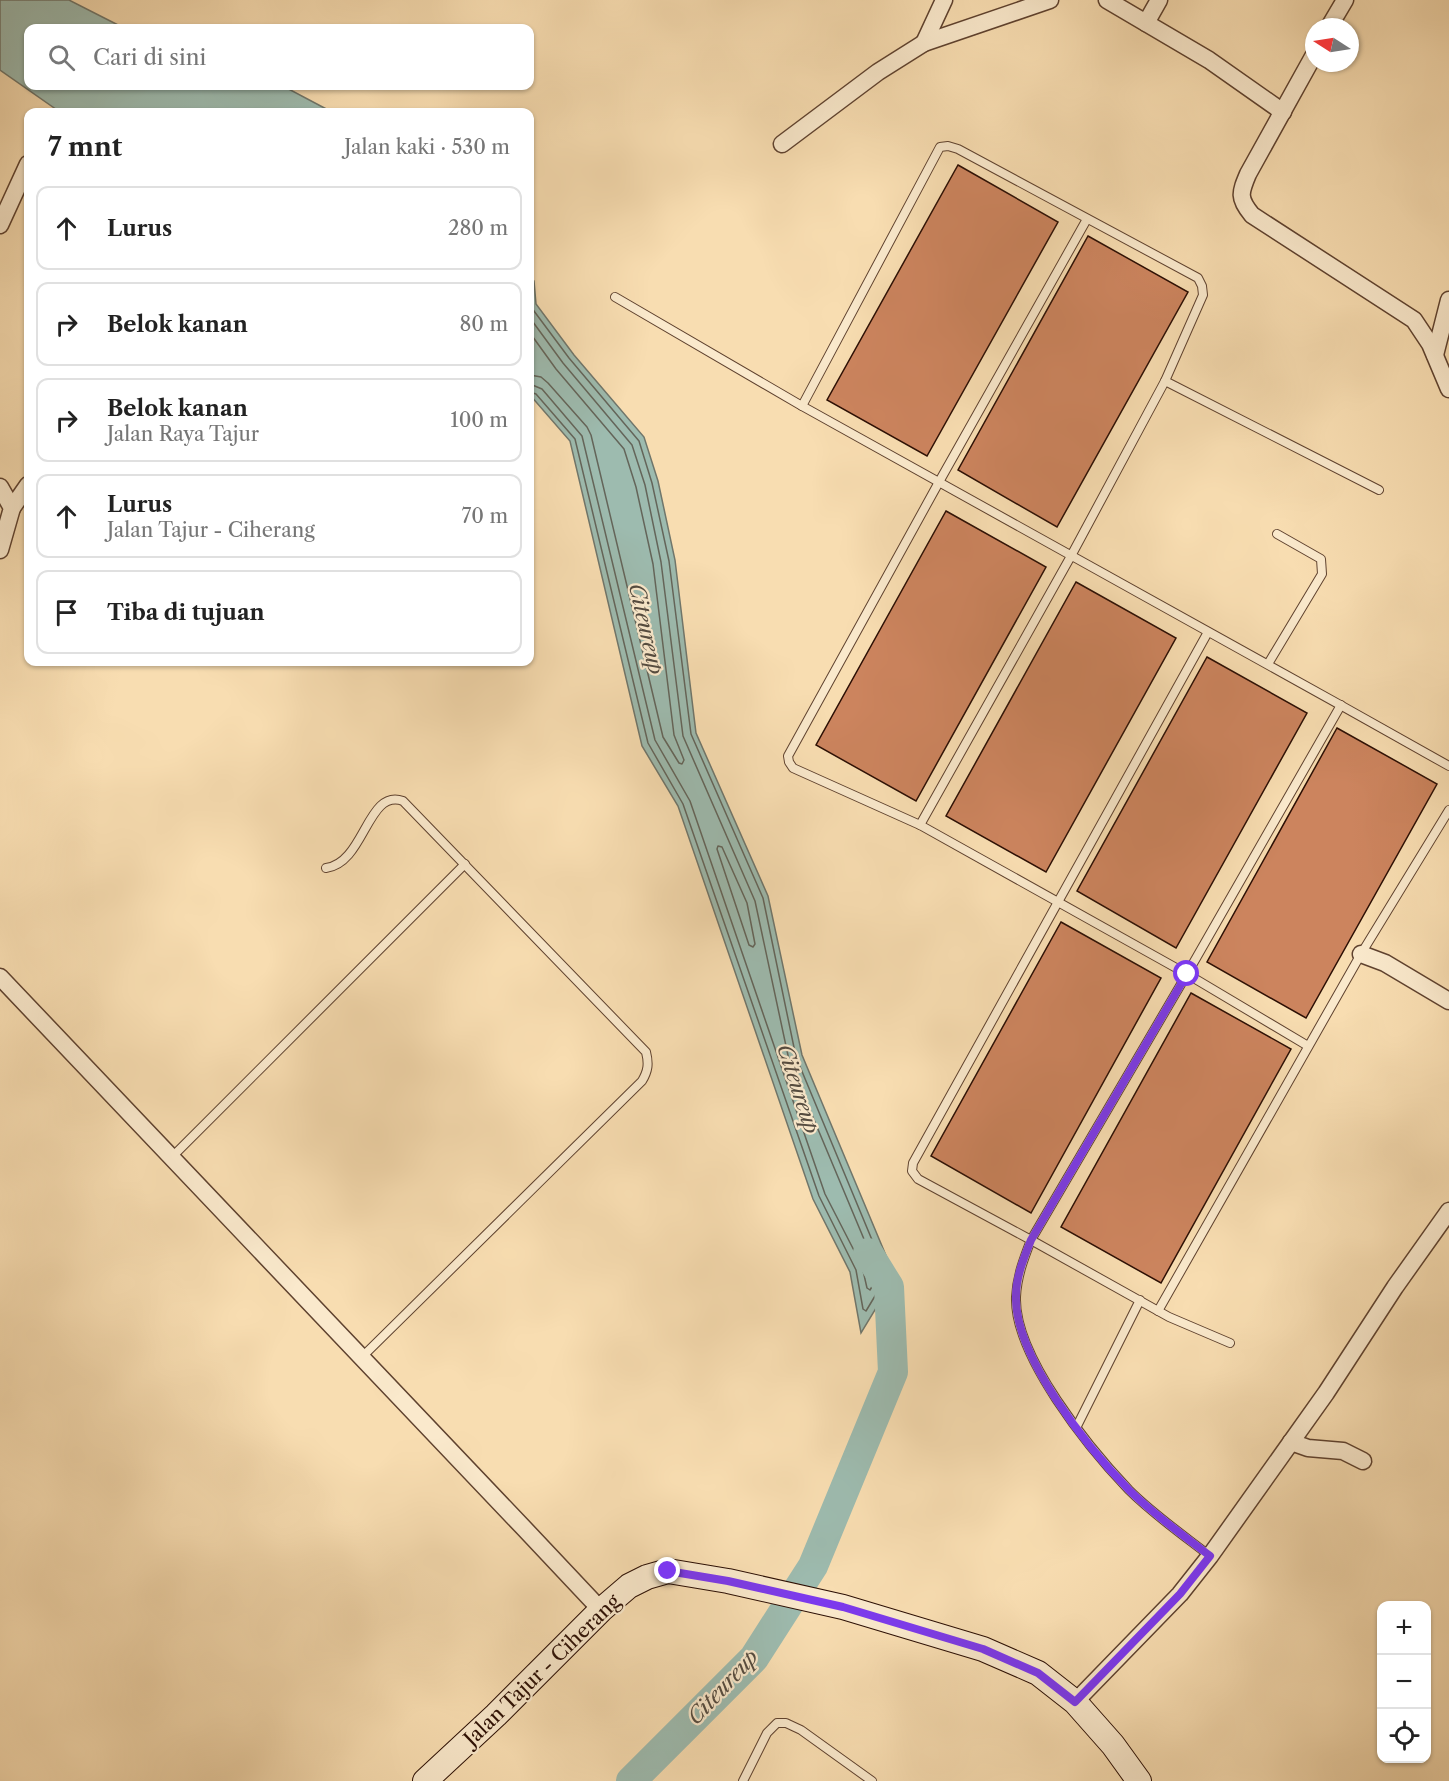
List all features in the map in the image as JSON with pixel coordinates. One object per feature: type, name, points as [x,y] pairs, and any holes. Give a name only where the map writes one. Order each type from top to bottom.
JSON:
[{"type":"main road","name":"Jalan Tajur - Ciherang","points":[[425,1781],[601,1610],[629,1586],[647,1577],[668,1571],[728,1581],[843,1607],[983,1649],[1038,1673],[1075,1702],[1113,1745],[1139,1781]]},
{"type":"street","points":[[924,43],[944,0]]},
{"type":"street","points":[[782,144],[878,72],[924,43],[1050,0]]},
{"type":"street","points":[[1107,0],[1209,60],[1283,112]]},
{"type":"street","points":[[1146,23],[1159,0]]},
{"type":"street","points":[[1334,18],[1345,0]]},
{"type":"street","points":[[1305,72],[1240,192],[1246,208],[1252,215],[1278,233],[1414,320],[1435,355],[1449,388]]},
{"type":"street","points":[[0,225],[24,173]]},
{"type":"street","points":[[1435,355],[1448,307]]},
{"type":"street","points":[[0,487],[12,508]]},
{"type":"street","points":[[0,550],[12,508],[24,491]]},
{"type":"street","points":[[1361,954],[1385,963],[1449,1002]]},
{"type":"street","points":[[0,977],[363,1356],[601,1610]]},
{"type":"street","points":[[1075,1702],[1180,1594],[1210,1556],[1326,1393],[1395,1287],[1449,1211]]},
{"type":"street","points":[[1291,1442],[1308,1448],[1343,1451],[1363,1461]]},
{"type":"lane","points":[[802,406],[940,147],[958,149],[1198,278],[1202,286],[1203,296],[1165,381],[1071,556],[920,825]]},
{"type":"lane","points":[[1087,219],[788,756],[789,762],[793,768],[920,825],[1187,974],[1308,1046]]},
{"type":"lane","points":[[615,297],[802,406],[1449,766]]},
{"type":"lane","points":[[1165,381],[1379,490]]},
{"type":"lane","points":[[1268,664],[1322,574],[1321,559],[1277,534]]},
{"type":"lane","points":[[1208,632],[912,1163],[912,1171],[918,1179],[1158,1311],[1230,1343]]},
{"type":"lane","points":[[1210,1556],[1130,1491],[1077,1426],[1035,1363],[1023,1338],[1017,1317],[1016,1297],[1019,1274],[1031,1240],[1341,705]]},
{"type":"lane","points":[[326,868],[336,867],[343,862],[356,846],[380,806],[388,800],[403,801],[646,1052],[648,1062],[647,1073],[642,1081],[363,1356]]},
{"type":"lane","points":[[1158,1311],[1361,954],[1449,810]]},
{"type":"lane","points":[[171,1158],[465,864]]},
{"type":"lane","points":[[1077,1426],[1140,1300]]},
{"type":"lane","points":[[743,1781],[767,1733],[777,1723],[786,1722],[801,1730],[872,1781]]},
{"type":"water","points":[[0,0],[69,0],[116,24],[24,24],[24,87],[0,70]]},
{"type":"water","points":[[29,90],[291,90],[324,108],[54,108]]},
{"type":"water","points":[[534,281],[536,304],[574,355],[644,437],[658,481],[675,560],[696,733],[768,896],[802,1055],[895,1277],[861,1333],[850,1272],[813,1199],[678,806],[642,746],[570,441],[534,400]]},
{"type":"building","points":[[958,165],[1058,222],[927,456],[827,400]]},
{"type":"building","points":[[1088,236],[1188,292],[1057,527],[958,470]]},
{"type":"building","points":[[946,511],[1046,567],[916,801],[816,745]]},
{"type":"building","points":[[1076,582],[1176,638],[1046,872],[946,816]]},
{"type":"building","points":[[1207,657],[1307,713],[1176,948],[1077,891]]},
{"type":"building","points":[[1337,728],[1437,784],[1306,1018],[1207,962]]},
{"type":"building","points":[[1061,922],[1161,978],[1031,1213],[931,1156]]},
{"type":"building","points":[[1191,993],[1291,1049],[1161,1283],[1061,1227]]},
{"type":"waterway","name":"Citeureup","points":[[631,1781],[754,1658],[813,1566],[893,1372],[889,1287],[868,1253]]},
{"type":"route","points":[[668,1571],[728,1581],[843,1607],[983,1649],[1038,1673],[1075,1702],[1180,1594],[1210,1556],[1130,1491],[1077,1426],[1035,1363],[1023,1338],[1017,1317],[1016,1297],[1019,1274],[1031,1240],[1187,974]]}]
